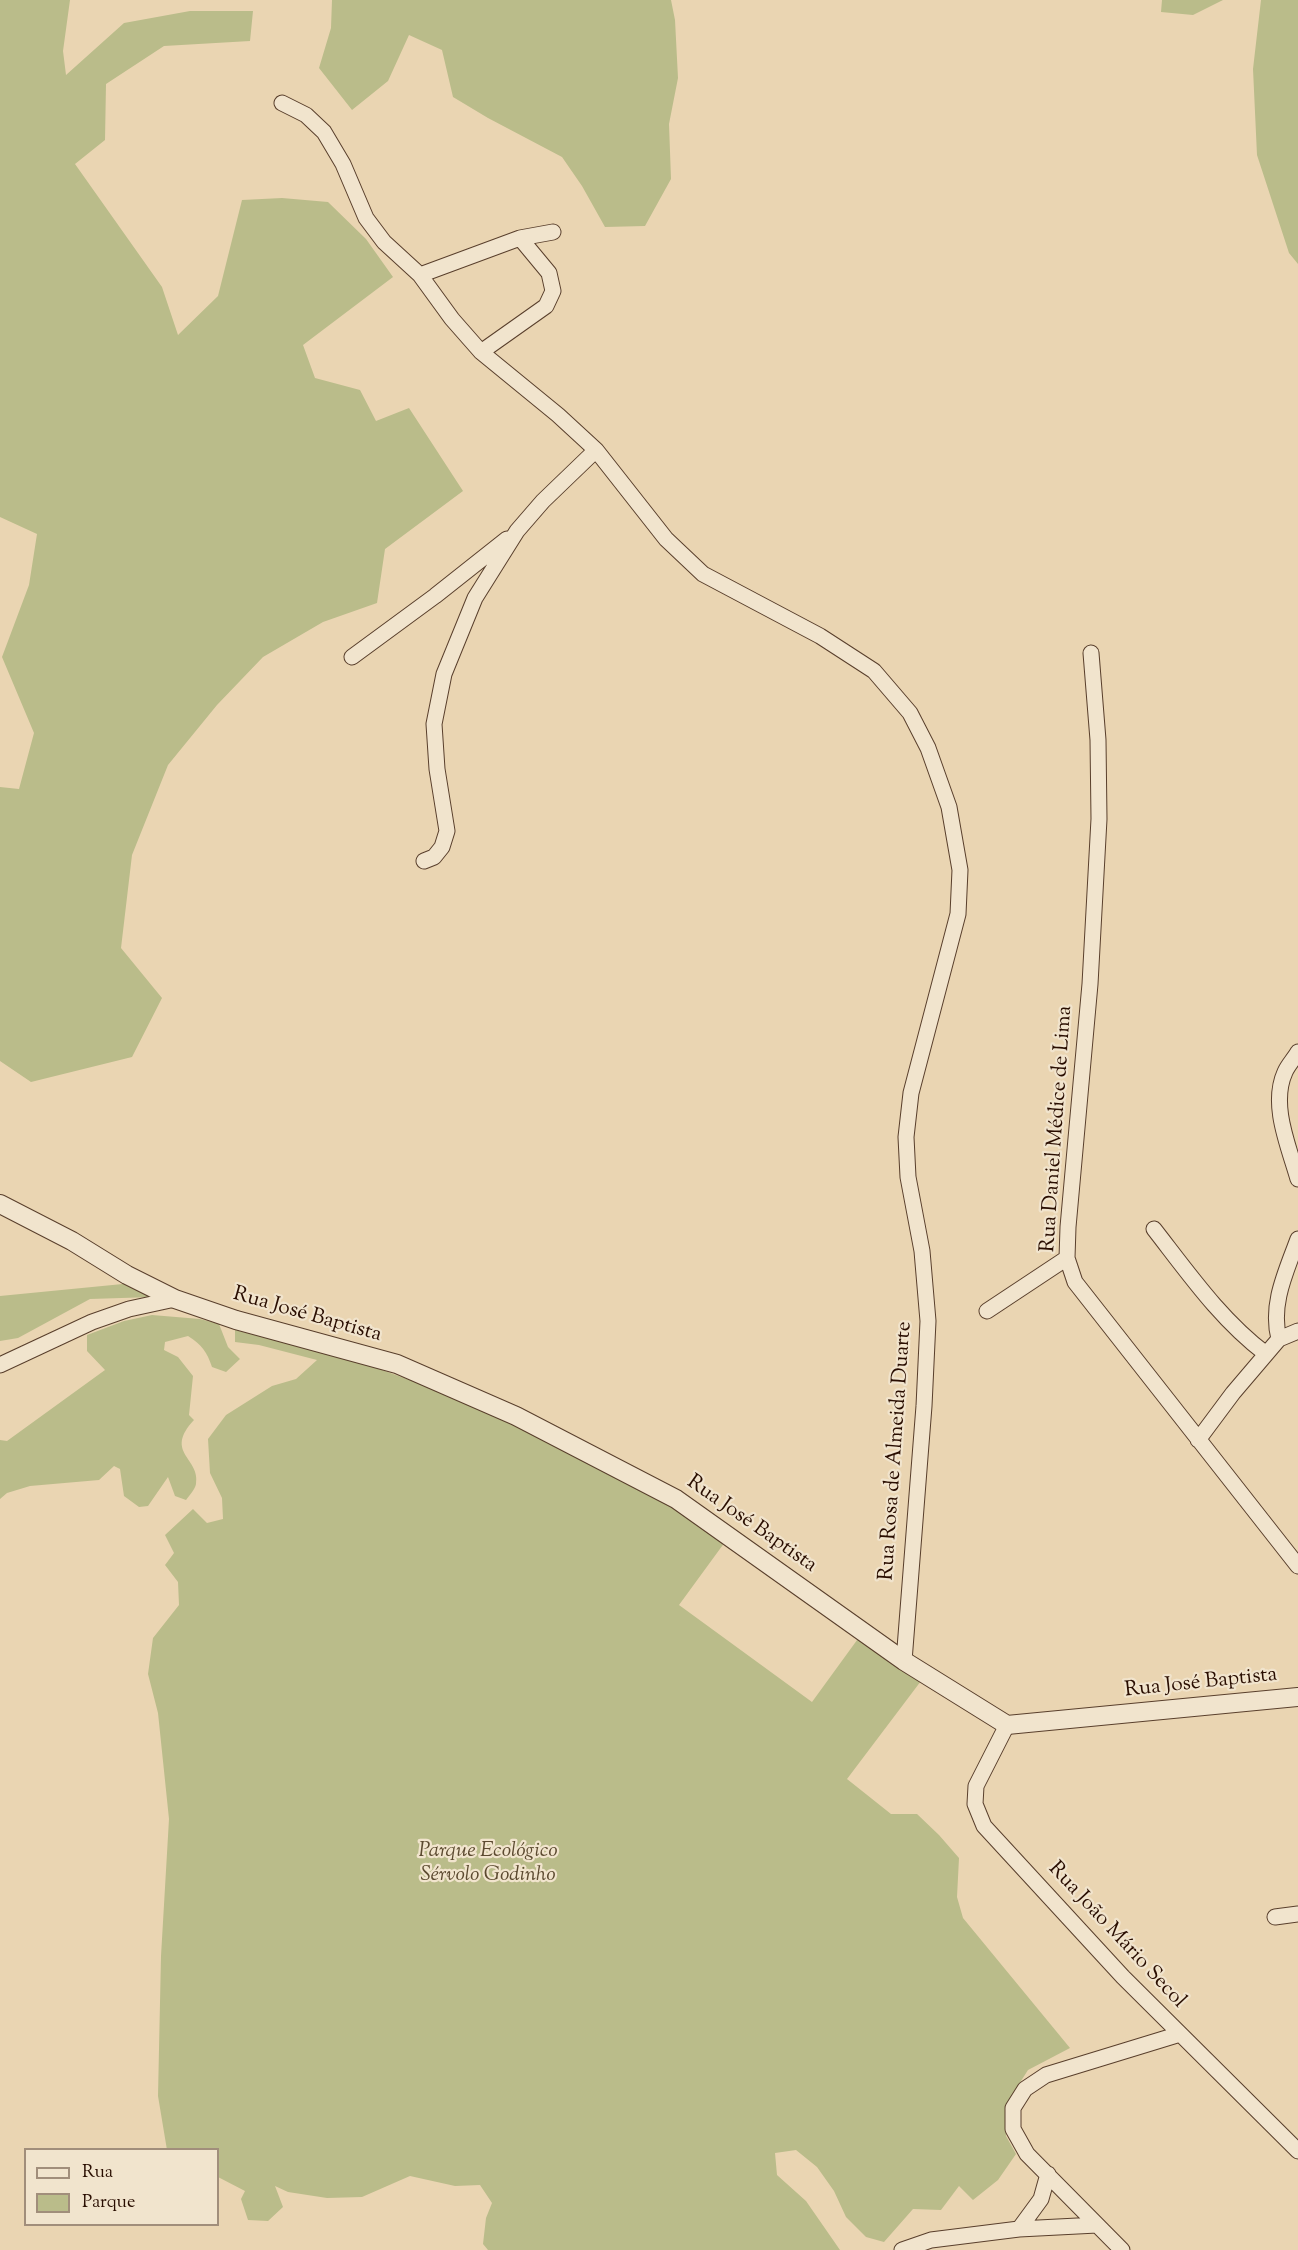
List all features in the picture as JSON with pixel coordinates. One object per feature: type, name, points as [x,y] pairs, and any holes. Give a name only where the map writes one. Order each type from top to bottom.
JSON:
[{"type":"street","name":"Rua Rosa de Almeida Duarte","points":[[282,103],[306,115],[324,132],[343,164],[366,218],[384,242],[420,275],[452,319],[481,352],[558,415],[596,450],[666,539],[703,574],[820,636],[874,672],[910,713],[928,748],[950,807],[960,870],[958,914],[911,1094],[906,1137],[908,1177],[922,1251],[928,1321],[924,1406],[904,1661]]},
{"type":"street","points":[[420,275],[520,238],[553,232]]},
{"type":"street","points":[[481,352],[546,306],[553,291],[549,273],[520,238]]},
{"type":"street","points":[[424,861],[434,857],[442,847],[447,831],[437,769],[434,724],[444,674],[475,598],[517,531],[543,501],[596,450]]},
{"type":"street","points":[[352,657],[435,596],[517,531]]},
{"type":"street","name":"Rua Daniel Médice de Lima","points":[[1091,653],[1098,740],[1099,819],[1090,984],[1067,1258],[1075,1282],[1298,1566]]},
{"type":"street","points":[[1298,1052],[1285,1073],[1280,1092],[1281,1116],[1298,1179]]},
{"type":"street","name":"Rua José Baptista","points":[[0,1204],[72,1241],[127,1275],[175,1299],[236,1320],[397,1364],[516,1416],[676,1499],[904,1661],[1007,1725],[1298,1697]]},
{"type":"street","points":[[1155,1229],[1215,1307],[1243,1337],[1266,1354]]},
{"type":"street","points":[[1279,1339],[1276,1309],[1281,1285],[1298,1239]]},
{"type":"street","points":[[987,1311],[1067,1258]]},
{"type":"street","points":[[0,1365],[92,1322],[129,1309],[175,1299]]},
{"type":"street","points":[[1198,1440],[1279,1339],[1298,1331]]},
{"type":"street","name":"Rua João Mário Secol","points":[[1007,1725],[976,1786],[975,1804],[984,1826],[1123,1977],[1298,2151]]},
{"type":"street","points":[[1275,1917],[1298,1914]]},
{"type":"street","points":[[1122,2250],[1028,2154],[1013,2129],[1013,2108],[1025,2089],[1046,2075],[1180,2034]]},
{"type":"street","points":[[1019,2229],[1041,2199],[1047,2174]]},
{"type":"street","points":[[902,2250],[931,2240],[1019,2229],[1097,2226]]},
{"type":"green space","points":[[0,0],[70,0],[63,51],[66,75],[124,23],[190,11],[253,11],[250,41],[164,46],[106,84],[105,140],[75,164],[162,287],[178,335],[218,296],[242,200],[282,198],[328,202],[366,239],[393,277],[303,345],[315,378],[360,390],[376,421],[409,408],[463,491],[385,549],[377,603],[323,622],[263,657],[217,705],[168,765],[132,855],[121,948],[162,998],[132,1057],[31,1082],[0,1061],[0,787],[19,789],[34,733],[2,657],[29,585],[37,534],[0,517]]},
{"type":"green space","points":[[332,0],[671,0],[675,20],[678,78],[669,124],[671,179],[645,226],[605,227],[582,186],[562,157],[453,97],[442,50],[409,35],[388,81],[352,110],[319,68],[331,28]]},
{"type":"green space","points":[[1162,0],[1223,0],[1193,15],[1161,12]]},
{"type":"green space","points":[[1261,0],[1298,0],[1298,264],[1289,253],[1257,155],[1253,69]]},
{"type":"green space","points":[[133,1283],[153,1297],[90,1299],[18,1338],[0,1341],[0,1296]]},
{"type":"green space","points":[[152,1315],[200,1319],[219,1324],[228,1347],[240,1359],[226,1372],[212,1367],[203,1349],[188,1336],[165,1342],[164,1350],[178,1357],[193,1376],[189,1415],[194,1420],[185,1431],[182,1448],[196,1475],[196,1484],[186,1500],[175,1496],[168,1477],[148,1506],[139,1507],[124,1496],[120,1469],[114,1466],[99,1480],[30,1486],[7,1493],[0,1499],[0,1440],[7,1441],[105,1370],[87,1351],[87,1335],[124,1321]]},
{"type":"green space","name":"Parque Ecológico Sérvolo Godinho","points":[[235,1330],[360,1362],[462,1399],[674,1506],[725,1542],[679,1605],[812,1702],[860,1636],[924,1677],[847,1779],[891,1814],[917,1814],[959,1858],[957,1897],[963,1918],[1070,2048],[1028,2070],[1005,2106],[1006,2136],[1016,2154],[998,2180],[973,2200],[959,2186],[941,2210],[913,2209],[884,2242],[866,2237],[846,2217],[834,2191],[817,2167],[796,2150],[775,2153],[777,2175],[806,2201],[840,2250],[488,2250],[483,2244],[486,2218],[492,2203],[480,2185],[455,2186],[410,2176],[362,2197],[327,2198],[288,2192],[275,2186],[283,2207],[268,2221],[248,2220],[241,2199],[245,2191],[219,2178],[219,2148],[167,2148],[158,2096],[161,1956],[169,1819],[158,1713],[148,1674],[153,1638],[179,1605],[178,1582],[165,1565],[174,1553],[165,1535],[193,1509],[207,1523],[223,1519],[222,1498],[210,1473],[208,1439],[226,1415],[272,1386],[296,1379],[317,1360],[259,1345],[235,1342]]}]
